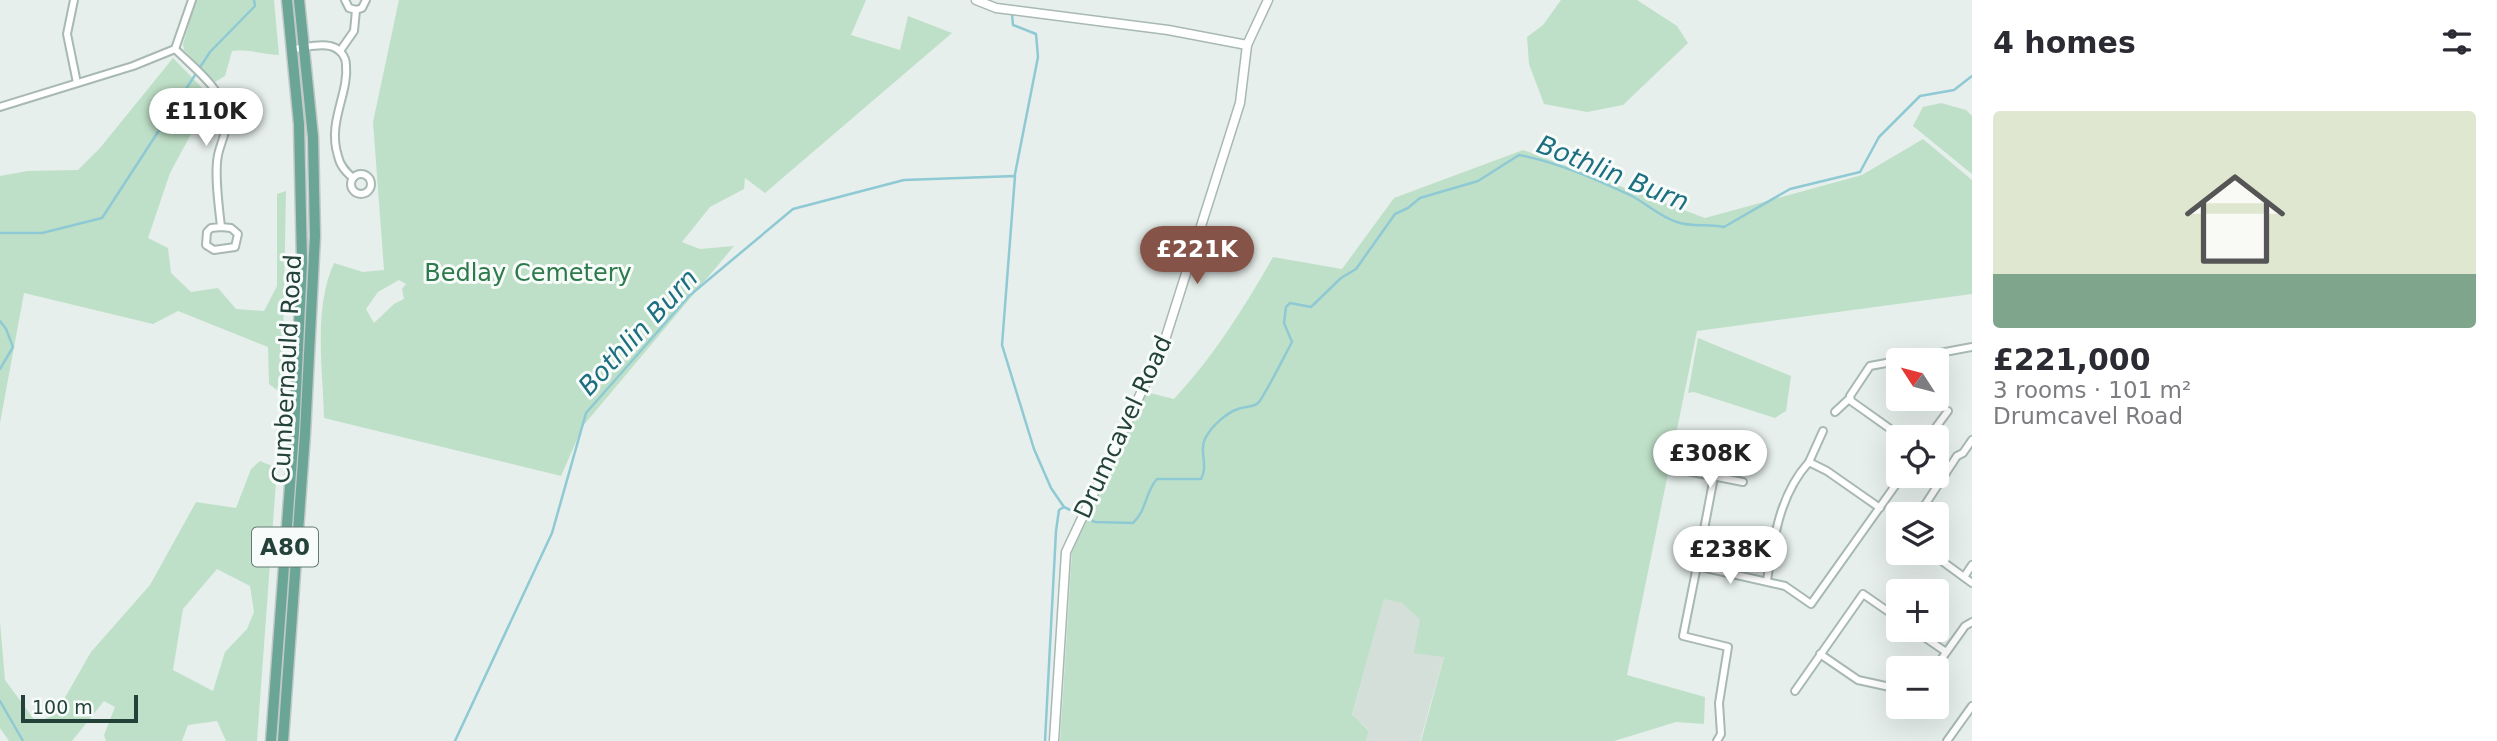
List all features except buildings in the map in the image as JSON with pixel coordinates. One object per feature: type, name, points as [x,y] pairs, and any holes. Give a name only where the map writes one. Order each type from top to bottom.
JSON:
[{"type":"main road","name":"Cumbernauld Road","points":[[271,741],[294,431],[302,262],[299,124],[287,0]]},
{"type":"main road","name":"Cumbernauld Road","points":[[283,741],[315,236],[313,137],[299,0]]},
{"type":"street","points":[[74,0],[67,34],[77,83]]},
{"type":"street","points":[[0,107],[133,66],[175,48],[192,0]]},
{"type":"street","points":[[345,0],[349,8],[356,10],[362,8],[366,0]]},
{"type":"street","points":[[976,0],[996,8],[1168,30],[1247,45]]},
{"type":"street","name":"Drumcavel Road","points":[[1054,741],[1066,552],[1163,346],[1240,103],[1247,45],[1268,0]]},
{"type":"street","points":[[340,51],[354,31],[356,10]]},
{"type":"street","points":[[292,49],[329,46],[340,51],[347,68],[335,124],[336,145],[341,165],[353,178]]},
{"type":"street","points":[[175,48],[217,93],[227,114],[218,156],[221,227]]},
{"type":"street","points":[[221,227],[236,231],[239,238],[234,247],[214,250],[206,245],[207,232],[221,227]]},
{"type":"street","points":[[1835,412],[1850,398],[1870,366],[1972,347]]},
{"type":"street","points":[[1850,398],[1886,426]]},
{"type":"street","points":[[1938,425],[1948,411]]},
{"type":"street","points":[[1767,580],[1777,523],[1784,504],[1809,462],[1823,431]]},
{"type":"street","points":[[1927,502],[1957,456],[1963,453],[1972,440]]},
{"type":"street","points":[[1809,462],[1827,471],[1880,508]]},
{"type":"street","points":[[1682,470],[1743,482]]},
{"type":"street","points":[[1714,477],[1683,636],[1728,647],[1719,703],[1721,734],[1717,741]]},
{"type":"street","points":[[1696,566],[1767,580],[1785,586],[1811,604],[1894,488]]},
{"type":"street","points":[[1948,565],[1972,583]]},
{"type":"street","points":[[1964,577],[1972,565]]},
{"type":"street","points":[[1795,691],[1863,594],[1886,610]]},
{"type":"street","points":[[1943,656],[1965,626],[1972,622]]},
{"type":"street","points":[[1931,642],[1946,652]]},
{"type":"street","points":[[1820,654],[1858,680],[1886,686]]},
{"type":"street","points":[[1947,741],[1972,706]]},
{"type":"shaded area","points":[[1384,598],[1402,603],[1420,620],[1444,656],[1420,741],[1366,741],[1369,730],[1352,716]]},
{"type":"green space","points":[[196,0],[274,0],[279,55],[232,51],[225,76],[215,82],[184,50],[183,44]]},
{"type":"green space","name":"Bedlay Cemetery","points":[[399,0],[866,0],[851,35],[900,50],[908,16],[952,33],[765,193],[745,178],[744,189],[710,207],[682,242],[700,249],[734,246],[583,426],[561,476],[324,418],[321,319],[323,300],[334,263],[363,272],[384,270],[373,122]],"holes":[[[399,280],[406,284],[402,289],[404,299],[394,304],[374,323],[366,309],[378,292]]]},
{"type":"green space","points":[[1561,0],[1637,0],[1677,26],[1688,43],[1623,105],[1587,112],[1544,104],[1529,64],[1527,37],[1543,25]]},
{"type":"green space","points":[[173,58],[211,97],[170,173],[148,238],[168,248],[171,273],[191,292],[218,288],[236,309],[264,311],[277,286],[277,194],[286,191],[282,394],[269,384],[268,347],[178,311],[153,324],[24,293],[0,423],[0,176],[28,171],[78,170],[100,148]]},
{"type":"green space","points":[[1941,103],[1966,110],[1972,116],[1972,174],[1913,126],[1923,107]]},
{"type":"green space","points":[[1923,139],[1972,180],[1972,294],[1697,331],[1627,675],[1705,697],[1704,724],[1676,722],[1614,741],[1421,741],[1444,657],[1414,653],[1420,620],[1402,603],[1384,599],[1352,715],[1369,731],[1366,741],[1060,741],[1072,551],[1092,500],[1146,392],[1174,399],[1228,331],[1273,257],[1342,269],[1394,198],[1523,150],[1705,218],[1862,175]]},
{"type":"green space","points":[[1698,338],[1791,376],[1786,411],[1775,418],[1694,392],[1688,393]]},
{"type":"green space","points":[[260,461],[277,468],[257,741],[226,741],[217,721],[188,725],[182,741],[106,741],[104,735],[115,707],[104,701],[72,741],[9,741],[0,728],[0,622],[5,680],[36,722],[55,715],[91,652],[150,585],[196,502],[236,508],[251,469]],"holes":[[[217,569],[250,586],[254,612],[247,629],[225,652],[213,691],[173,670],[183,609]]]},
{"type":"waterway","points":[[0,233],[42,233],[102,218],[210,52],[255,6],[254,0]]},
{"type":"waterway","points":[[1012,14],[1013,25],[1036,34],[1038,57],[1015,174]]},
{"type":"waterway","name":"Bothlin Burn","points":[[455,741],[552,533],[586,413],[689,296],[793,209],[904,180],[1015,176],[1002,345],[1034,449],[1051,488],[1064,507],[1095,522],[1133,523],[1157,479],[1201,479],[1204,468],[1203,447],[1209,433],[1229,414],[1253,406],[1261,400],[1292,342],[1284,323],[1286,307],[1290,303],[1311,307],[1341,278],[1356,269],[1395,214],[1420,198],[1478,181],[1519,155],[1590,177],[1630,195],[1677,222],[1724,227],[1790,189],[1860,172],[1879,137],[1920,96],[1954,90],[1972,76]]},
{"type":"waterway","name":"Bothlin Burn","points":[[0,321],[13,347],[0,369]]},
{"type":"waterway","points":[[1045,741],[1056,531],[1059,510],[1064,507]]},
{"type":"waterway","name":"Bothlin Burn","points":[[0,701],[23,741]]}]
